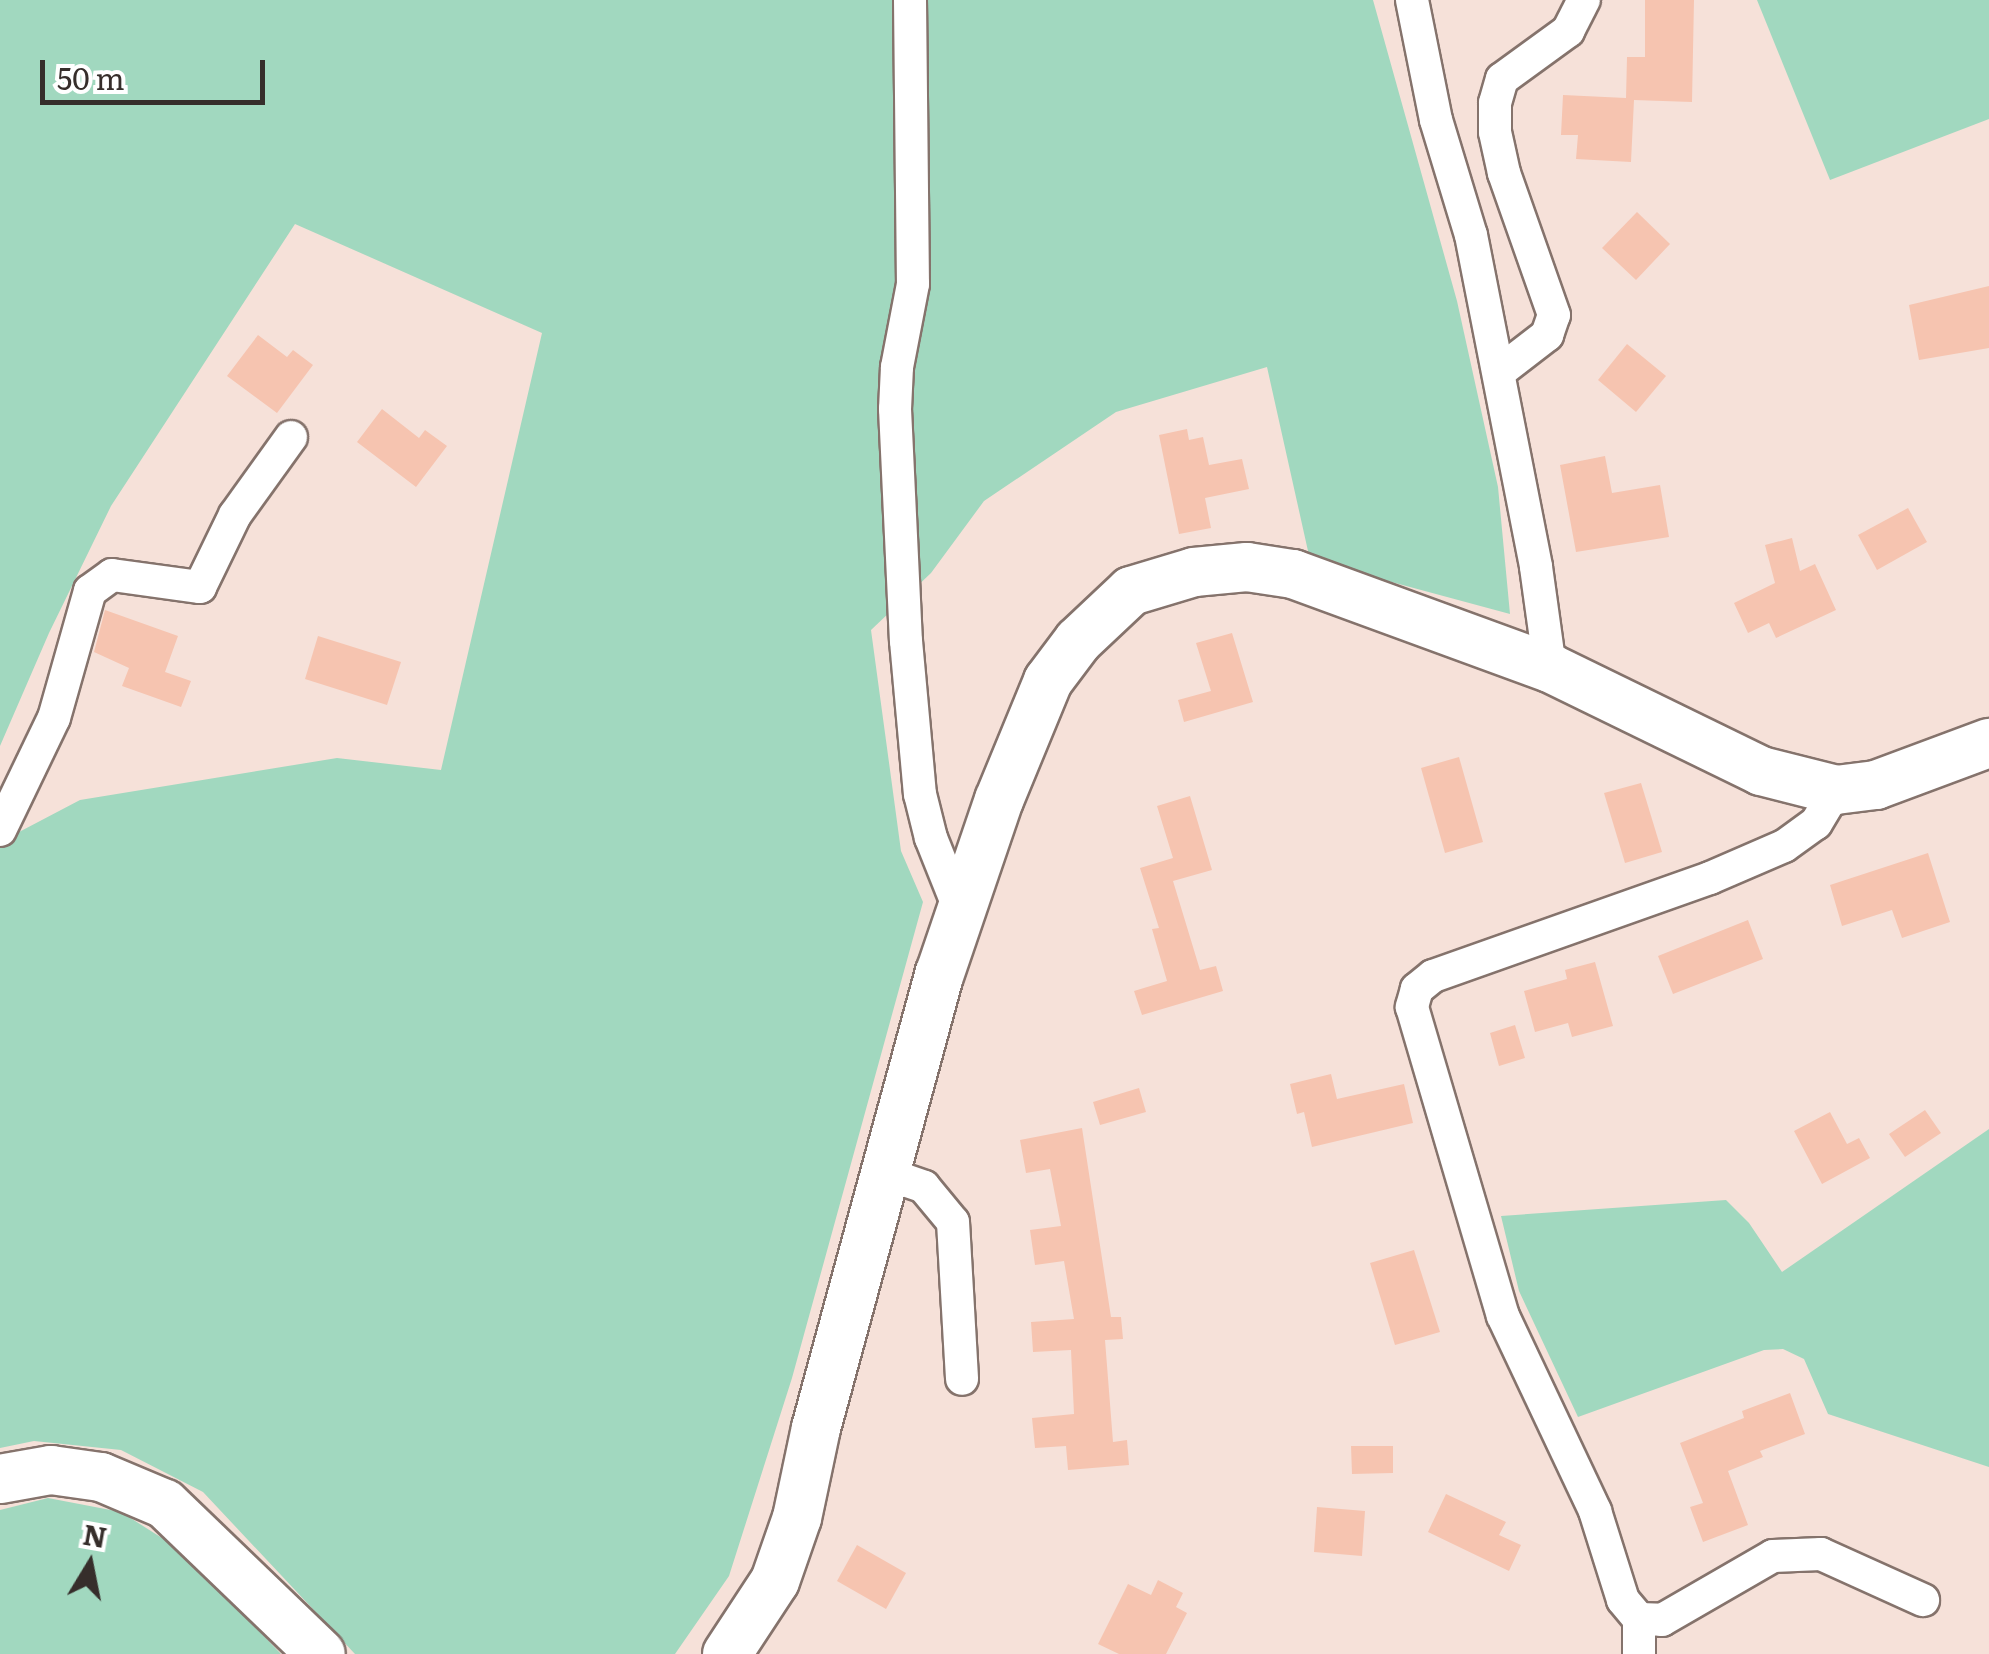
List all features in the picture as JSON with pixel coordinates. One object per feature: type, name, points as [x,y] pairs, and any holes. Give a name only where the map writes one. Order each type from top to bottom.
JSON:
[{"type":"street","points":[[910,0],[913,284],[896,367],[895,409],[905,623],[920,794],[931,838],[959,908]]},
{"type":"street","points":[[1412,0],[1436,120],[1471,235],[1550,668]]},
{"type":"street","points":[[1499,372],[1547,335],[1554,314],[1504,173],[1495,132],[1495,103],[1502,79],[1568,31],[1584,0]]},
{"type":"street","points":[[0,830],[54,718],[90,591],[112,575],[200,587],[235,515],[291,437]]},
{"type":"street","points":[[727,1654],[775,1581],[797,1518],[816,1428],[959,908],[1048,680],[1078,641],[1131,592],[1194,572],[1247,567],[1293,574],[1550,668],[1761,772],[1836,790],[1876,784],[1989,743]]},
{"type":"street","points":[[1639,1654],[1639,1619],[1623,1600],[1594,1511],[1503,1316],[1412,1007],[1417,989],[1433,976],[1710,878],[1784,846],[1816,823],[1836,790]]},
{"type":"street","points":[[888,1174],[924,1187],[952,1222],[962,1379]]},
{"type":"street","points":[[0,1479],[50,1470],[101,1477],[166,1504],[321,1654]]},
{"type":"street","points":[[1639,1619],[1662,1620],[1773,1556],[1821,1554],[1923,1600]]},
{"type":"green space","points":[[0,0],[1373,0],[1457,301],[1498,487],[1510,614],[1310,560],[1267,367],[1116,412],[984,501],[931,573],[871,630],[901,851],[923,902],[792,1378],[729,1576],[675,1654],[355,1654],[203,1492],[121,1450],[34,1441],[0,1448],[0,842],[80,800],[337,758],[441,770],[542,333],[295,224],[111,506],[0,746]]},
{"type":"green space","points":[[1757,0],[1989,0],[1989,119],[1830,180]]},
{"type":"green space","points":[[1989,1129],[1989,1467],[1828,1414],[1804,1359],[1783,1349],[1764,1350],[1578,1417],[1519,1291],[1501,1216],[1726,1200],[1749,1223],[1782,1272]]},
{"type":"green space","points":[[48,1498],[121,1512],[184,1552],[281,1654],[0,1654],[0,1510]]},
{"type":"building","points":[[1645,0],[1694,0],[1692,102],[1634,100],[1631,162],[1576,159],[1578,135],[1561,135],[1563,95],[1626,98],[1627,57],[1645,57]]},
{"type":"building","points":[[1637,212],[1670,244],[1636,280],[1602,248]]},
{"type":"building","points":[[1989,286],[1989,348],[1919,360],[1909,305]]},
{"type":"building","points":[[258,335],[287,357],[293,350],[313,365],[277,413],[227,376]]},
{"type":"building","points":[[1627,344],[1666,376],[1636,412],[1598,380]]},
{"type":"building","points":[[382,409],[419,438],[425,430],[447,446],[416,487],[357,442]]},
{"type":"building","points":[[1187,429],[1189,440],[1203,437],[1209,465],[1242,459],[1249,489],[1205,498],[1211,528],[1179,534],[1159,435]]},
{"type":"building","points":[[1605,456],[1612,493],[1660,485],[1669,537],[1576,552],[1560,465]]},
{"type":"building","points":[[1908,508],[1927,542],[1877,570],[1858,535]]},
{"type":"building","points":[[1792,538],[1800,571],[1815,564],[1836,610],[1776,638],[1769,623],[1748,633],[1734,603],[1775,583],[1765,545]]},
{"type":"building","points":[[105,610],[178,636],[165,672],[191,681],[181,707],[122,686],[129,668],[94,652]]},
{"type":"building","points":[[1232,633],[1253,702],[1184,722],[1178,700],[1211,691],[1196,643]]},
{"type":"building","points":[[318,636],[401,662],[387,705],[305,679]]},
{"type":"building","points":[[1459,757],[1483,842],[1445,853],[1421,768]]},
{"type":"building","points":[[1641,783],[1662,852],[1625,863],[1604,793]]},
{"type":"building","points":[[1190,796],[1212,870],[1173,881],[1200,970],[1216,966],[1223,991],[1142,1015],[1134,991],[1167,981],[1152,929],[1159,928],[1140,868],[1173,858],[1157,806]]},
{"type":"building","points":[[1928,853],[1950,922],[1902,938],[1892,910],[1842,926],[1830,885]]},
{"type":"building","points":[[1748,920],[1763,959],[1673,994],[1658,956]]},
{"type":"building","points":[[1595,962],[1613,1026],[1572,1037],[1568,1023],[1535,1032],[1524,991],[1567,979],[1565,970]]},
{"type":"building","points":[[1515,1025],[1525,1058],[1499,1066],[1490,1033]]},
{"type":"building","points":[[1331,1074],[1337,1099],[1404,1084],[1413,1123],[1312,1147],[1304,1112],[1297,1114],[1290,1084]]},
{"type":"building","points":[[1139,1088],[1146,1112],[1100,1125],[1093,1102]]},
{"type":"building","points":[[1925,1110],[1941,1133],[1905,1157],[1889,1134]]},
{"type":"building","points":[[1830,1112],[1847,1144],[1859,1138],[1870,1158],[1822,1184],[1794,1131]]},
{"type":"building","points":[[1082,1128],[1111,1317],[1121,1317],[1123,1339],[1105,1340],[1113,1442],[1127,1440],[1129,1465],[1068,1470],[1066,1446],[1035,1448],[1032,1418],[1074,1414],[1071,1350],[1033,1352],[1031,1322],[1074,1319],[1064,1261],[1035,1265],[1030,1230],[1061,1226],[1050,1169],[1026,1173],[1020,1140]]},
{"type":"building","points":[[1414,1250],[1440,1332],[1395,1345],[1370,1263]]},
{"type":"building","points":[[1790,1393],[1805,1434],[1760,1451],[1763,1457],[1728,1471],[1748,1525],[1703,1542],[1690,1507],[1703,1503],[1680,1443],[1744,1418],[1742,1411]]},
{"type":"building","points":[[1351,1446],[1393,1446],[1393,1473],[1352,1474]]},
{"type":"building","points":[[1446,1494],[1506,1522],[1499,1535],[1521,1545],[1509,1571],[1428,1532]]},
{"type":"building","points":[[1317,1507],[1365,1511],[1362,1556],[1314,1552]]},
{"type":"building","points":[[857,1545],[906,1573],[886,1609],[837,1581]]},
{"type":"building","points":[[1158,1580],[1183,1593],[1176,1607],[1187,1613],[1166,1654],[1119,1654],[1098,1644],[1128,1584],[1151,1595]]}]
